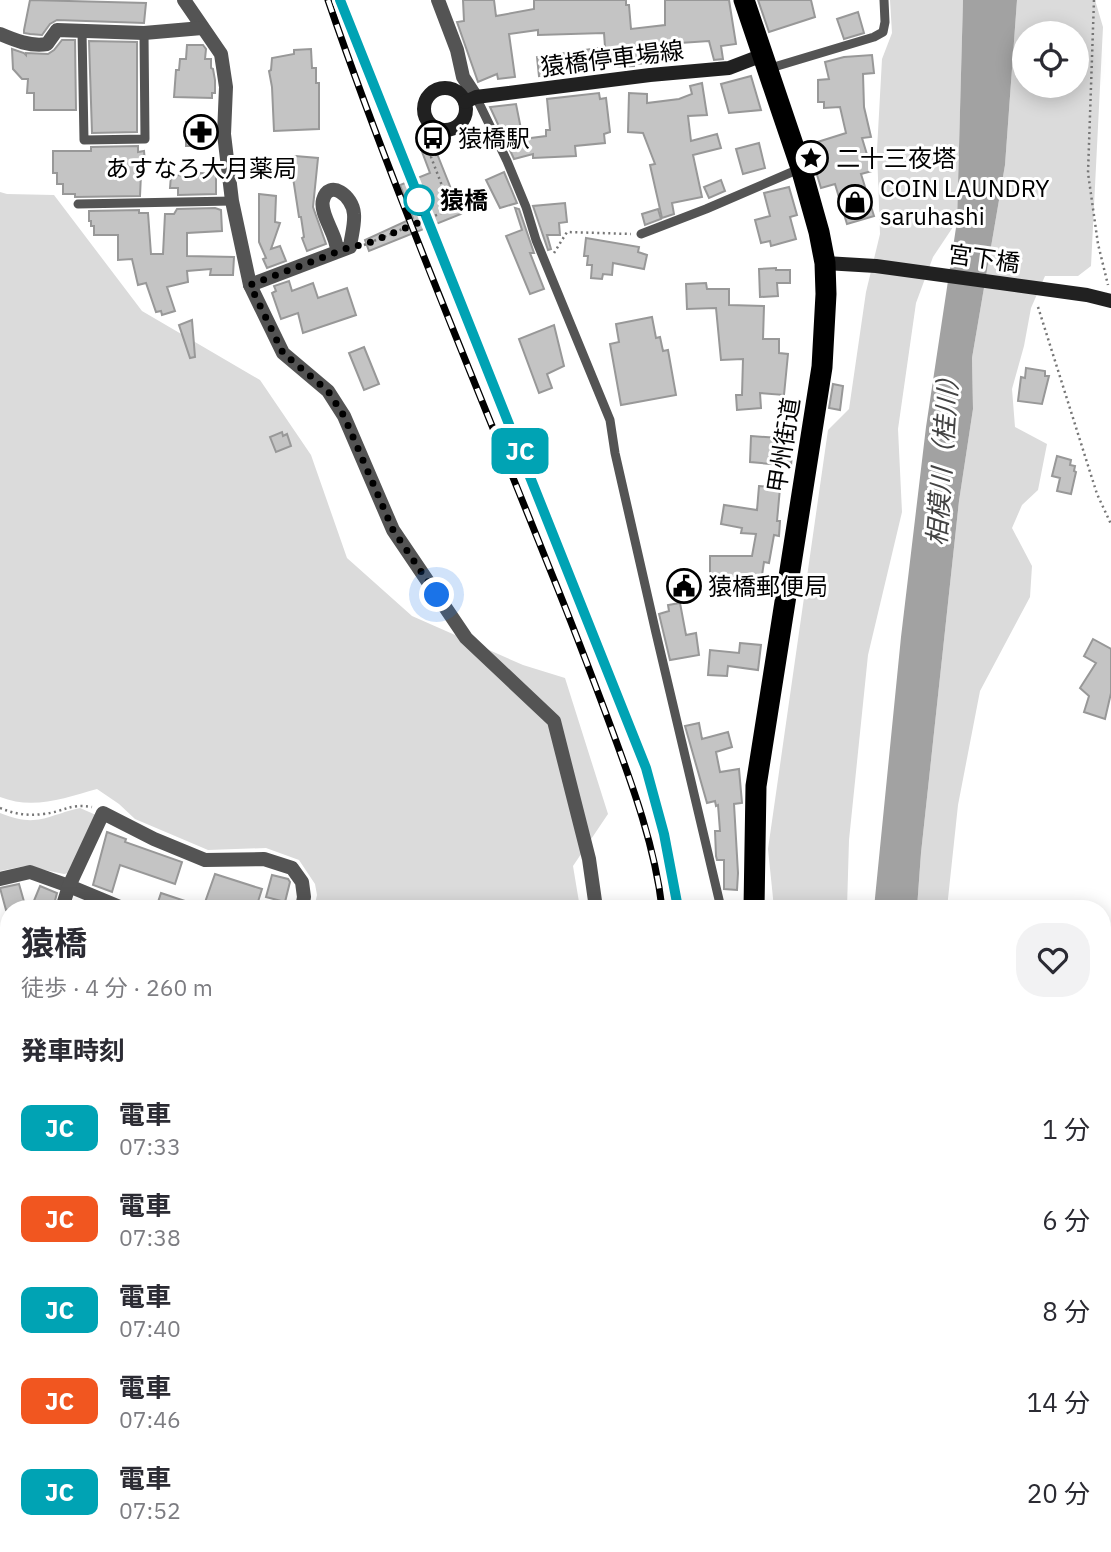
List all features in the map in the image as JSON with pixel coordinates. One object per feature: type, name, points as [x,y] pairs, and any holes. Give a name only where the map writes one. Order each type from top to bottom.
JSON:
[{"type":"highway","name":"甲州街道","points":[[744,0],[769,61],[819,232],[825,263],[826,322],[822,367],[756,786],[754,900]]},
{"type":"main road","name":"猿橋停車場線","points":[[471,99],[769,61]]},
{"type":"main road","points":[[449,88],[471,99],[461,123],[452,130],[431,126],[424,116],[428,95],[438,89],[449,88]]},
{"type":"main road","name":"宮下橋","points":[[825,263],[876,266],[1087,295],[1110,295]]},
{"type":"street","points":[[184,0],[221,54],[226,87],[224,134],[232,201],[250,285],[283,353],[328,391],[344,416],[393,530],[466,638],[554,721],[589,859],[595,900]]},
{"type":"street","points":[[438,0],[457,50],[471,99]]},
{"type":"street","points":[[0,34],[39,45],[47,44],[57,30],[144,33],[202,28]]},
{"type":"street","points":[[250,285],[344,250]]},
{"type":"street","points":[[65,900],[103,813],[154,839],[205,860],[264,859],[292,868],[302,882],[303,900]]},
{"type":"street","points":[[0,879],[30,872],[103,900]]},
{"type":"lane","points":[[769,61],[874,37],[883,32],[884,0]]},
{"type":"lane","points":[[82,31],[84,140],[145,139],[144,33]]},
{"type":"lane","points":[[471,99],[512,172],[546,264],[610,420],[615,453],[719,900]]},
{"type":"lane","points":[[641,234],[801,168]]},
{"type":"lane","points":[[78,204],[232,201]]},
{"type":"path","points":[[1094,0],[1088,173],[1098,244],[1110,295]]},
{"type":"path","points":[[344,250],[366,244],[451,209],[431,157],[437,154],[452,130]]},
{"type":"path","points":[[546,264],[568,232],[641,234]]},
{"type":"path","points":[[1038,307],[1097,494],[1111,524]]},
{"type":"path","points":[[0,808],[14,814],[44,814],[77,804],[103,813]]},
{"type":"shaded area","points":[[890,0],[963,0],[957,221],[933,257],[916,303],[898,429],[902,512],[868,655],[849,840],[847,900],[773,900],[768,849],[828,430],[849,409],[866,292],[880,234],[877,150],[882,59],[892,33]]},
{"type":"shaded area","points":[[1017,0],[1095,0],[1103,27],[1091,266],[1078,276],[1045,276],[1031,308],[1012,389],[1015,427],[1047,444],[1038,490],[1022,505],[1012,528],[1032,566],[1030,597],[980,691],[958,805],[948,900],[918,900],[959,501],[973,409],[972,358],[1005,165],[1012,69],[1012,98],[1089,98],[1089,21],[1015,21]]},
{"type":"shaded area","points":[[0,192],[54,195],[142,311],[260,380],[311,455],[347,558],[412,616],[523,665],[565,678],[608,814],[573,866],[579,900],[316,900],[315,884],[299,860],[266,848],[208,850],[135,819],[97,789],[37,803],[0,797]]},
{"type":"shaded area","points":[[80,808],[96,815],[69,873],[25,866],[0,871],[0,813],[32,820]]},
{"type":"water","name":"相模川（桂川）","points":[[963,0],[1017,0],[1015,21],[1012,21],[1012,69],[1005,165],[972,358],[973,409],[959,501],[918,900],[875,900],[901,637],[926,427],[957,221]]},
{"type":"building","points":[[30,0],[146,3],[144,23],[57,20],[50,24],[42,35],[24,33]]},
{"type":"building","points":[[463,0],[494,0],[496,16],[534,9],[534,0],[626,0],[626,5],[629,5],[631,29],[665,25],[665,0],[729,0],[736,44],[721,46],[723,59],[714,60],[709,41],[665,44],[664,55],[649,57],[649,63],[634,66],[589,66],[589,69],[539,76],[537,57],[605,47],[604,33],[538,35],[538,30],[509,34],[515,77],[498,79],[497,74],[478,82],[457,22],[464,21]]},
{"type":"building","points":[[758,0],[811,0],[815,17],[769,32]]},
{"type":"building","points":[[858,12],[864,33],[844,39],[837,19]]},
{"type":"building","points":[[62,40],[75,40],[76,110],[34,110],[34,93],[27,93],[28,79],[22,79],[13,69],[12,49],[26,55],[48,54]]},
{"type":"building","points":[[89,41],[137,42],[137,132],[92,133]]},
{"type":"building","points":[[187,45],[203,45],[206,49],[205,59],[211,59],[215,80],[215,93],[212,93],[212,98],[174,97],[176,70],[179,70],[180,59],[186,59]]},
{"type":"building","points":[[311,49],[312,68],[316,68],[316,83],[319,83],[319,129],[274,131],[269,71],[272,58],[294,54],[294,50]]},
{"type":"building","points":[[872,55],[874,73],[863,74],[864,107],[871,137],[862,138],[872,171],[861,174],[874,216],[847,224],[835,184],[821,188],[808,145],[846,133],[840,107],[824,108],[824,102],[818,102],[818,80],[829,79],[825,62],[844,57]]},
{"type":"building","points":[[751,76],[761,110],[729,113],[721,84]]},
{"type":"building","points":[[702,83],[707,115],[688,116],[691,141],[717,134],[721,148],[693,155],[702,197],[672,203],[674,214],[662,218],[650,165],[655,164],[643,133],[628,132],[629,93],[647,94],[647,103],[679,99],[692,94],[690,86]]},
{"type":"building","points":[[599,93],[600,99],[606,98],[610,132],[604,134],[605,143],[575,146],[576,156],[533,158],[533,154],[514,159],[490,107],[516,104],[523,139],[546,136],[546,130],[550,130],[547,99]]},
{"type":"building","points":[[186,122],[209,122],[209,146],[186,146]]},
{"type":"building","points":[[430,136],[461,214],[369,251],[365,240],[413,218],[400,185],[430,173],[418,141]]},
{"type":"building","points":[[759,143],[765,168],[743,174],[736,149]]},
{"type":"building","points":[[138,146],[138,152],[144,151],[146,173],[141,174],[140,196],[75,197],[75,194],[63,194],[63,184],[57,184],[57,173],[53,173],[53,151],[91,151],[91,147]]},
{"type":"building","points":[[295,156],[318,158],[313,207],[326,244],[307,251],[302,238],[304,237],[292,171]]},
{"type":"building","points":[[504,172],[517,203],[500,208],[486,180]]},
{"type":"building","points":[[200,173],[216,174],[216,194],[178,195],[178,188],[170,188],[171,175],[196,176]]},
{"type":"building","points":[[721,180],[725,191],[709,198],[704,187]]},
{"type":"building","points":[[789,187],[797,215],[790,217],[796,239],[771,246],[770,241],[761,243],[755,220],[770,216],[764,193]]},
{"type":"building","points":[[259,194],[276,196],[275,222],[280,223],[271,249],[280,246],[286,261],[267,268],[259,242]]},
{"type":"building","points":[[565,203],[567,222],[559,223],[560,235],[547,235],[551,249],[548,250],[533,206]]},
{"type":"building","points":[[515,208],[519,209],[534,253],[530,253],[544,289],[530,294],[506,236],[522,230]]},
{"type":"building","points":[[177,209],[221,210],[222,231],[187,233],[187,256],[234,257],[233,275],[210,275],[211,269],[187,271],[188,282],[167,287],[175,311],[162,315],[161,311],[156,312],[146,283],[138,285],[132,259],[118,260],[118,235],[94,235],[94,226],[91,226],[89,221],[89,211],[139,210],[139,213],[148,213],[151,254],[163,254],[165,214],[174,214]]},
{"type":"building","points":[[658,209],[661,219],[645,225],[642,214]]},
{"type":"building","points":[[586,238],[639,247],[638,252],[647,255],[644,269],[613,263],[612,275],[603,274],[602,279],[591,278],[592,265],[587,265],[588,256],[584,256]]},
{"type":"building","points":[[759,269],[790,270],[790,283],[777,283],[778,296],[760,297]]},
{"type":"building","points":[[289,281],[292,291],[313,283],[318,298],[347,288],[356,315],[303,333],[298,313],[281,319],[272,293],[276,291],[274,286]]},
{"type":"building","points":[[706,283],[707,289],[729,289],[729,305],[764,306],[763,339],[779,339],[779,353],[788,354],[784,395],[760,393],[761,408],[737,410],[736,395],[742,395],[743,359],[721,360],[716,308],[687,309],[686,284]]},
{"type":"building","points":[[652,317],[656,338],[660,337],[663,351],[668,350],[676,395],[621,405],[610,344],[619,342],[616,324]]},
{"type":"building","points":[[192,320],[195,357],[190,358],[179,325]]},
{"type":"building","points":[[554,325],[564,366],[547,374],[552,388],[539,393],[519,339]]},
{"type":"building","points":[[364,347],[379,384],[364,390],[349,353]]},
{"type":"building","points":[[1026,368],[1045,371],[1045,376],[1049,376],[1042,404],[1018,401],[1021,377],[1025,378]]},
{"type":"building","points":[[833,384],[843,386],[840,410],[829,408]]},
{"type":"building","points":[[282,432],[283,436],[287,434],[291,446],[276,452],[270,437]]},
{"type":"building","points":[[751,436],[793,439],[791,466],[750,462]]},
{"type":"building","points":[[1057,456],[1071,460],[1070,465],[1075,466],[1071,494],[1057,491],[1060,478],[1052,476]]},
{"type":"building","points":[[759,486],[780,488],[777,521],[780,521],[779,536],[774,535],[769,563],[764,562],[761,582],[740,579],[740,582],[710,582],[710,556],[752,556],[756,534],[741,533],[742,528],[721,524],[724,505],[757,510]]},
{"type":"building","points":[[680,603],[686,635],[696,633],[699,655],[670,660],[659,614],[669,611],[668,605]]},
{"type":"building","points":[[1093,639],[1111,649],[1111,693],[1105,719],[1084,712],[1089,696],[1080,688],[1096,663],[1084,656]]},
{"type":"building","points":[[740,643],[761,645],[758,670],[728,666],[727,676],[708,675],[710,650],[739,653]]},
{"type":"building","points":[[699,723],[702,739],[728,732],[732,747],[716,752],[720,772],[739,769],[742,803],[734,804],[737,890],[724,889],[724,860],[717,860],[716,856],[715,831],[720,831],[718,805],[716,806],[715,801],[707,803],[685,726]]},
{"type":"building","points":[[107,832],[126,839],[125,842],[182,862],[175,884],[120,865],[112,892],[93,885]]},
{"type":"building","points":[[215,874],[262,889],[259,900],[206,900]]},
{"type":"building","points":[[272,875],[288,879],[290,882],[286,900],[266,897]]},
{"type":"building","points":[[19,884],[24,900],[3,900],[0,888]]},
{"type":"building","points":[[40,886],[57,893],[55,900],[34,900]]},
{"type":"building","points":[[161,893],[182,900],[159,900]]},
{"type":"railway","points":[[328,0],[407,214],[612,730],[649,840],[661,900]]},
{"type":"railway","points":[[340,0],[646,768],[664,834],[676,900]]},
{"type":"train","name":"JC","points":[[340,0],[646,768],[664,834],[677,900]]},
{"type":"place","name":"あすなろ大月薬局","points":[[201,132]]},
{"type":"place","name":"猿橋駅","points":[[433,138]]},
{"type":"place","name":"二十三夜塔","points":[[811,158]]},
{"type":"place","name":"猿橋","points":[[419,200]]},
{"type":"place","name":"COIN LAUNDRY saruhashi","points":[[855,202]]},
{"type":"place","name":"猿橋郵便局","points":[[684,586]]},
{"type":"route","points":[[419,200],[420,222],[250,285],[283,353],[328,391],[344,416],[393,530],[437,595]]}]
